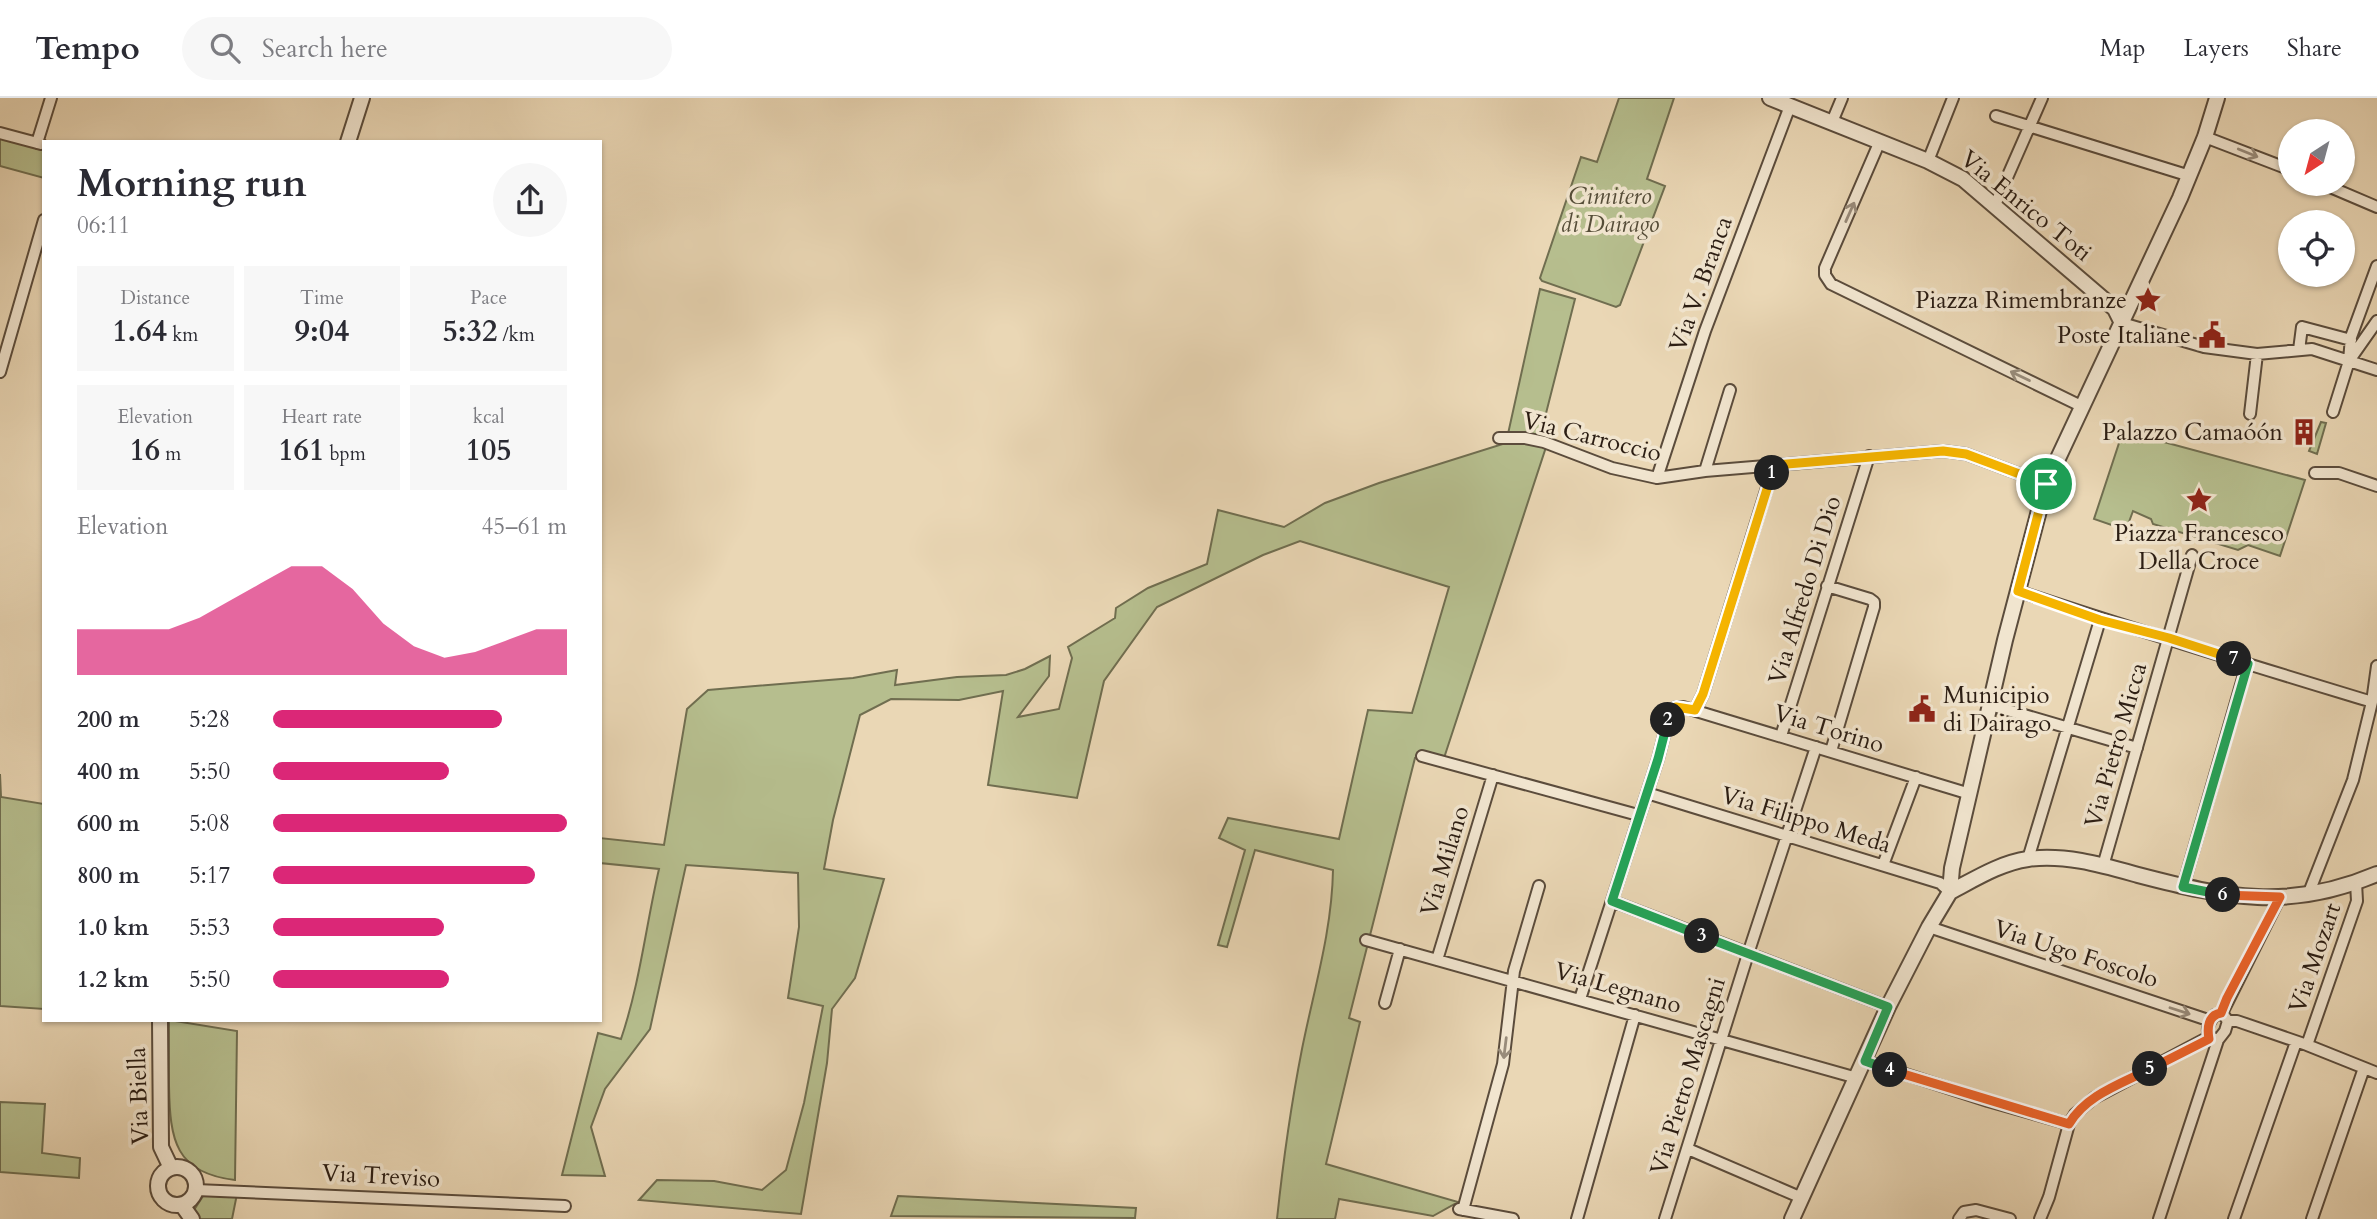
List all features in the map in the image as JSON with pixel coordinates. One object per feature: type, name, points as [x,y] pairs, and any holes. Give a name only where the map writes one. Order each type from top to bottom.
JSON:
[{"type":"street","points":[[0,133],[41,144],[51,98]]},
{"type":"street","points":[[349,140],[362,98]]},
{"type":"street","name":"Via Enrico Toti","points":[[1770,98],[1928,161],[1963,179],[2115,309],[2122,323]]},
{"type":"street","points":[[1832,122],[1842,98]]},
{"type":"street","points":[[1928,161],[1952,98]]},
{"type":"street","points":[[1996,205],[2042,98]]},
{"type":"street","points":[[1792,1219],[1888,1007],[1950,892],[1952,869],[1990,705],[2046,484],[2190,176],[2217,98]]},
{"type":"street","name":"Via V. Branca","points":[[1657,478],[1705,331],[1790,106]]},
{"type":"street","points":[[1996,116],[2190,176]]},
{"type":"street","points":[[2205,137],[2278,165]]},
{"type":"street","points":[[1880,141],[1825,268],[1825,275],[1831,284],[2081,406]]},
{"type":"street","points":[[2351,196],[2377,207]]},
{"type":"street","points":[[0,372],[42,227]]},
{"type":"street","points":[[2333,412],[2349,361],[2351,340],[2377,266]]},
{"type":"street","points":[[2349,361],[2377,321]]},
{"type":"street","points":[[2122,323],[2204,347],[2257,354],[2312,349],[2377,370]]},
{"type":"street","points":[[2299,350],[2302,327],[2351,340]]},
{"type":"street","points":[[2250,414],[2257,354]]},
{"type":"street","points":[[1705,471],[1730,390]]},
{"type":"street","name":"Via Carroccio","points":[[1499,438],[1544,442],[1612,468],[1657,478],[1705,471],[1943,451],[1966,454],[2046,484]]},
{"type":"street","name":"Via Alfredo Di Dio","points":[[1781,736],[1869,456]]},
{"type":"street","points":[[1695,710],[1703,694],[1774,465]]},
{"type":"street","points":[[2315,473],[2339,473],[2377,486]]},
{"type":"street","name":"Via Pietro Micca","points":[[2103,866],[2192,555]]},
{"type":"street","points":[[1827,586],[1874,602],[1831,751]]},
{"type":"street","points":[[2018,591],[2100,620],[2169,638],[2372,702]]},
{"type":"street","points":[[2028,859],[2100,620]]},
{"type":"street","points":[[2183,887],[2248,664]]},
{"type":"street","points":[[2308,895],[2353,780],[2372,702],[2377,666]]},
{"type":"street","points":[[1990,705],[2137,748]]},
{"type":"street","name":"Via Torino","points":[[1647,793],[1670,712],[1676,707],[1695,710],[1970,794]]},
{"type":"street","name":"Via Pietro Mascagni","points":[[1665,1219],[1816,747]]},
{"type":"street","points":[[1422,756],[1638,815]]},
{"type":"street","name":"Via Milano","points":[[1437,960],[1493,775]]},
{"type":"street","points":[[1883,865],[1916,778]]},
{"type":"street","points":[[1580,999],[1647,793]]},
{"type":"street","name":"Via Filippo Meda","points":[[1647,793],[1940,883],[1950,892]]},
{"type":"street","points":[[1950,892],[1991,871],[2028,859],[2068,858],[2219,894],[2280,897],[2308,895],[2356,883],[2377,874]]},
{"type":"street","name":"Via Mozart","points":[[2307,1045],[2357,901],[2356,883]]},
{"type":"street","points":[[1513,1219],[1461,1210],[1503,1065],[1514,971],[1539,886]]},
{"type":"street","points":[[2040,1219],[2069,1124],[2075,1114],[2094,1098],[2225,1031],[2227,998],[2280,897]]},
{"type":"street","points":[[1612,901],[1888,1007]]},
{"type":"street","name":"Via Ugo Foscolo","points":[[1929,927],[2209,1023]]},
{"type":"street","name":"Via Legnano","points":[[1366,940],[1857,1078]]},
{"type":"street","points":[[1385,1003],[1400,949]]},
{"type":"street","points":[[2213,1039],[2207,1031],[2215,1014],[2307,1045],[2377,1073]]},
{"type":"street","points":[[1577,1219],[1635,1015]]},
{"type":"street","name":"Via Biella","points":[[160,1022],[160,1147],[171,1168]]},
{"type":"street","points":[[2159,1219],[2213,1039]]},
{"type":"street","points":[[2234,1219],[2296,1042]]},
{"type":"street","points":[[1865,1061],[1937,1086],[2069,1124]]},
{"type":"street","points":[[2312,1219],[2364,1069]]},
{"type":"street","points":[[1688,1149],[1802,1198]]},
{"type":"street","points":[[182,1205],[191,1199],[195,1190],[194,1177],[189,1171],[171,1168],[160,1175],[157,1188],[159,1194],[166,1202],[182,1205],[192,1219]]},
{"type":"street","name":"Via Treviso","points":[[195,1190],[565,1206]]},
{"type":"street","points":[[1959,1219],[1964,1212],[1976,1210],[2010,1219]]},
{"type":"green space","name":"Cimitero di Dairago","points":[[1619,98],[1674,98],[1647,179],[1665,186],[1620,305],[1616,307],[1540,278],[1581,157],[1597,162]]},
{"type":"green space","points":[[0,137],[42,148],[42,177],[0,166]]},
{"type":"green space","points":[[1540,289],[1575,299],[1540,437],[1546,447],[1444,758],[1436,755],[1415,758],[1349,1018],[1360,1022],[1326,1164],[1458,1202],[1433,1216],[1339,1199],[1335,1219],[1277,1219],[1294,1091],[1326,938],[1333,870],[1255,850],[1227,947],[1218,945],[1245,850],[1219,838],[1228,818],[1339,839],[1368,710],[1412,713],[1449,587],[1300,541],[1263,555],[1157,607],[1104,681],[1077,798],[988,785],[1003,691],[959,700],[891,699],[860,715],[833,820],[824,869],[884,879],[855,978],[832,1009],[827,1063],[801,1214],[639,1200],[657,1180],[714,1181],[762,1190],[786,1170],[804,1103],[823,1006],[788,998],[799,927],[798,873],[686,865],[650,1029],[605,1089],[591,1127],[605,1176],[562,1175],[598,1033],[621,1039],[628,1018],[659,869],[602,863],[602,838],[664,845],[687,709],[708,690],[853,678],[897,670],[895,685],[957,677],[1006,675],[1050,656],[1049,676],[1018,717],[1059,709],[1072,658],[1068,647],[1115,618],[1116,608],[1148,588],[1207,564],[1218,510],[1284,527],[1325,503],[1506,443]]},
{"type":"green space","points":[[2321,422],[2326,423],[2317,454],[2309,451]]},
{"type":"green space","name":"Piazza Francesco Della Croce","points":[[2123,431],[2305,480],[2280,556],[2248,545],[2238,550],[2153,524],[2151,519],[2133,511],[2126,530],[2094,519]]},
{"type":"green space","points":[[0,774],[1,797],[42,804],[42,1009],[0,1006]]},
{"type":"green space","points":[[169,1022],[237,1031],[235,1180],[200,1170],[188,1161],[175,1138],[170,1105]]},
{"type":"green space","points":[[0,1102],[45,1104],[42,1153],[80,1158],[79,1178],[0,1172]]},
{"type":"green space","points":[[205,1193],[237,1194],[232,1219],[199,1219],[194,1210]]},
{"type":"green space","points":[[898,1196],[1136,1208],[1135,1218],[891,1216]]},
{"type":"place","name":"Piazza Rimembranze","points":[[2148,300]]},
{"type":"place","name":"Poste Italiane","points":[[2212,335]]},
{"type":"place","name":"Palazzo Camaóón","points":[[2304,432]]},
{"type":"place","name":"Piazza Francesco Della Croce","points":[[2199,500]]},
{"type":"place","name":"Municipio di Dairago","points":[[1922,709]]},
{"type":"route","points":[[1943,451],[1966,454],[2046,484],[2018,591],[2100,620],[2169,638],[2248,664],[2183,887],[2219,894],[2280,897],[2221,1013],[2215,1014],[2209,1023],[2209,1039],[2094,1098],[2075,1114],[2069,1124],[1924,1082],[1865,1061],[1888,1007],[1612,901],[1658,759],[1670,712],[1676,707],[1695,710],[1703,694],[1774,465],[1943,451]]}]
